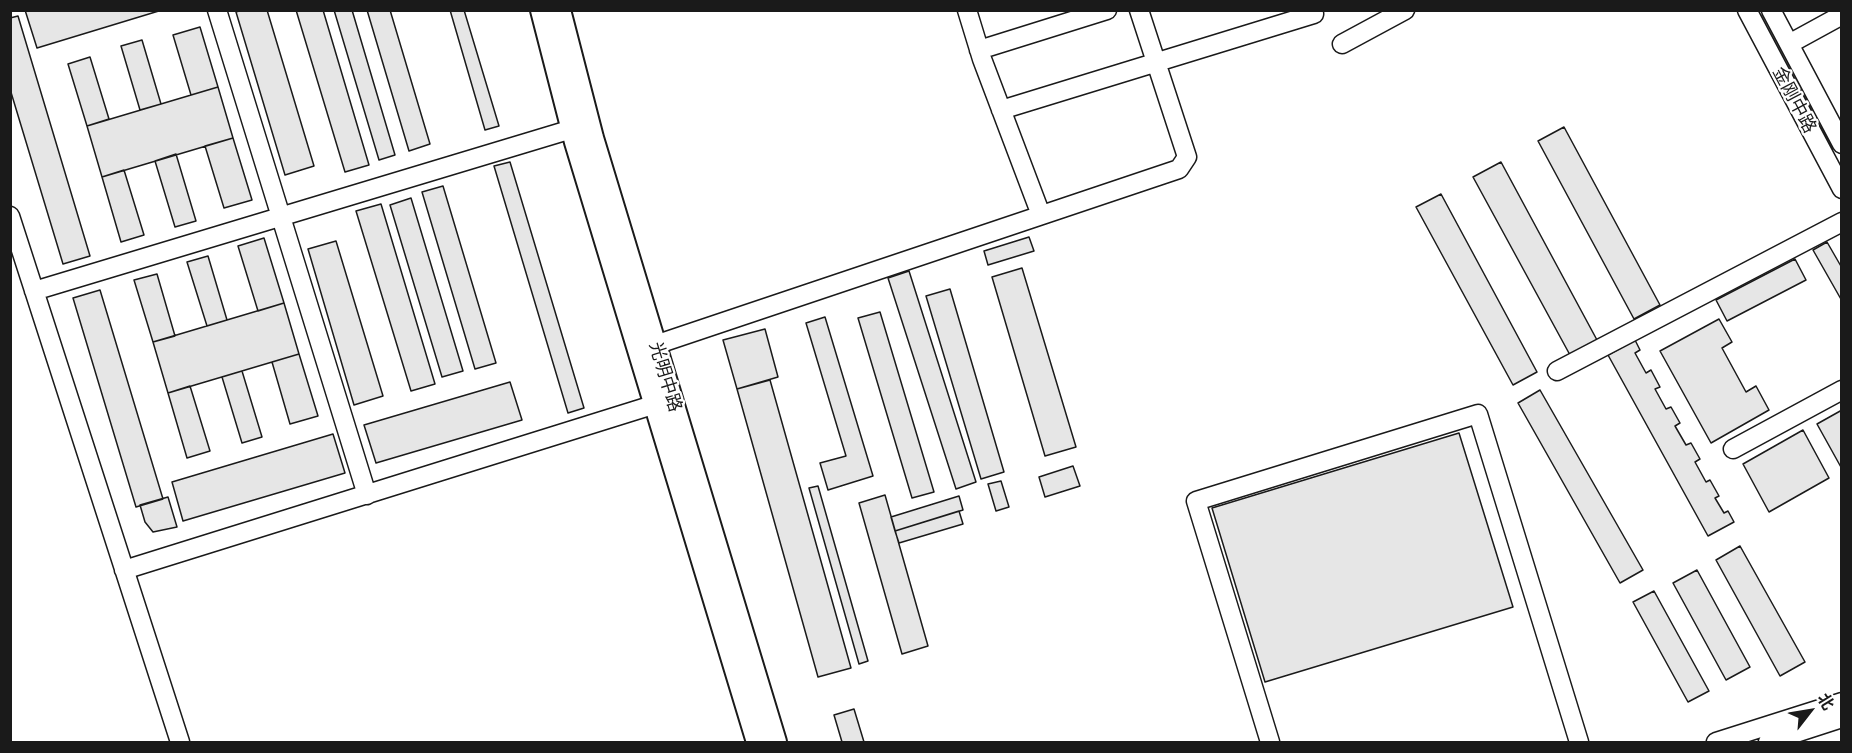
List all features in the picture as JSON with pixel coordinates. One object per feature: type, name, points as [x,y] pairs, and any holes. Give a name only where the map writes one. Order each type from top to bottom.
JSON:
[{"type":"main road","name":"光明中路","points":[[542,10],[572,129],[758,742]]},
{"type":"main road","name":"光明中路","points":[[559,10],[592,138],[775,742]]},
{"type":"street","points":[[217,10],[367,495]]},
{"type":"street","points":[[967,10],[979,50],[1041,215]]},
{"type":"street","points":[[979,50],[1107,10]]},
{"type":"street","points":[[655,345],[1183,165],[1187,158],[1139,10]]},
{"type":"street","points":[[1342,44],[1405,10]]},
{"type":"street","name":"金刚中路","points":[[1748,10],[1842,189]]},
{"type":"street","name":"金刚中路","points":[[1771,10],[1842,144]]},
{"type":"street","points":[[1001,110],[1314,14]]},
{"type":"street","points":[[1789,44],[1842,15]]},
{"type":"street","points":[[34,291],[572,129]]},
{"type":"street","points":[[10,216],[180,742]]},
{"type":"street","points":[[1557,371],[1842,222]]},
{"type":"street","points":[[1733,449],[1842,390]]},
{"type":"street","points":[[124,570],[656,405]]},
{"type":"street","points":[[1270,742],[1196,501],[1478,414],[1579,742]]},
{"type":"street","points":[[1716,742],[1842,702]]},
{"type":"street","points":[[1768,742],[1842,718]]},
{"type":"building","points":[[25,10],[162,10],[37,48]]},
{"type":"building","points":[[267,10],[314,166],[285,175],[236,12]]},
{"type":"building","points":[[296,10],[323,10],[369,165],[345,172]]},
{"type":"building","points":[[334,10],[352,10],[395,155],[379,160]]},
{"type":"building","points":[[367,10],[390,10],[430,144],[409,151]]},
{"type":"building","points":[[450,10],[464,10],[499,126],[485,130]]},
{"type":"building","points":[[18,16],[90,256],[63,264],[10,89],[10,18]]},
{"type":"building","points":[[200,27],[218,87],[191,95],[173,35]]},
{"type":"building","points":[[142,40],[161,104],[140,110],[121,46]]},
{"type":"building","points":[[90,57],[109,119],[87,126],[68,64]]},
{"type":"building","points":[[218,87],[233,138],[102,177],[87,126]]},
{"type":"building","points":[[1564,127],[1660,305],[1634,319],[1538,141]]},
{"type":"building","points":[[233,138],[252,200],[224,208],[205,146]]},
{"type":"building","points":[[176,154],[196,221],[175,227],[155,161]]},
{"type":"building","points":[[510,162],[584,408],[568,413],[494,166]]},
{"type":"building","points":[[1501,162],[1597,340],[1570,355],[1473,177]]},
{"type":"building","points":[[124,170],[144,235],[121,242],[102,177]]},
{"type":"building","points":[[443,186],[496,363],[475,369],[422,192]]},
{"type":"building","points":[[1441,194],[1537,372],[1513,385],[1416,207]]},
{"type":"building","points":[[411,198],[463,371],[442,377],[390,205]]},
{"type":"building","points":[[381,204],[435,384],[411,391],[356,211]]},
{"type":"building","points":[[1029,237],[1034,251],[988,265],[984,251]]},
{"type":"building","points":[[264,238],[284,303],[258,311],[238,246]]},
{"type":"building","points":[[336,241],[383,396],[354,405],[308,249]]},
{"type":"building","points":[[1827,242],[1842,268],[1842,301],[1813,250]]},
{"type":"building","points":[[208,256],[227,320],[207,326],[187,262]]},
{"type":"building","points":[[1795,259],[1806,280],[1727,321],[1716,300]]},
{"type":"building","points":[[1022,268],[1076,447],[1045,456],[992,277]]},
{"type":"building","points":[[909,271],[976,482],[956,489],[888,278]]},
{"type":"building","points":[[157,274],[175,336],[153,342],[134,280]]},
{"type":"building","points":[[950,289],[1004,472],[981,479],[926,296]]},
{"type":"building","points":[[100,290],[163,499],[136,507],[73,298]]},
{"type":"building","points":[[284,303],[299,354],[168,393],[153,342]]},
{"type":"building","points":[[880,312],[934,492],[912,498],[858,318]]},
{"type":"building","points":[[825,317],[873,476],[828,490],[820,463],[846,456],[806,323]]},
{"type":"building","points":[[1719,319],[1732,342],[1722,348],[1746,392],[1756,386],[1769,410],[1711,443],[1660,351]]},
{"type":"building","points":[[765,329],[778,377],[737,389],[723,340]]},
{"type":"building","points":[[1635,340],[1640,350],[1635,353],[1646,373],[1651,370],[1660,387],[1655,389],[1666,409],[1671,407],[1680,423],[1675,426],[1686,445],[1691,443],[1700,459],[1695,462],[1706,482],[1710,480],[1719,496],[1715,498],[1724,513],[1728,511],[1734,522],[1708,536],[1608,355]]},
{"type":"building","points":[[299,354],[318,416],[290,424],[272,362]]},
{"type":"building","points":[[242,371],[262,437],[242,443],[222,377]]},
{"type":"building","points":[[770,380],[851,668],[818,677],[737,389]]},
{"type":"building","points":[[510,382],[522,420],[376,463],[364,425]]},
{"type":"building","points":[[190,386],[210,451],[187,458],[168,393]]},
{"type":"building","points":[[1540,390],[1643,570],[1620,583],[1518,403]]},
{"type":"building","points":[[1842,410],[1842,469],[1817,424]]},
{"type":"building","points":[[1803,430],[1829,478],[1769,512],[1743,464]]},
{"type":"building","points":[[1459,433],[1513,607],[1265,682],[1212,508]]},
{"type":"building","points":[[333,434],[345,473],[183,521],[172,482]]},
{"type":"building","points":[[1073,466],[1080,486],[1045,497],[1039,477]]},
{"type":"building","points":[[1001,481],[1009,507],[996,511],[988,484]]},
{"type":"building","points":[[818,486],[868,661],[859,664],[809,488]]},
{"type":"building","points":[[885,495],[928,646],[902,654],[859,503]]},
{"type":"building","points":[[959,496],[963,510],[895,531],[891,517]]},
{"type":"building","points":[[168,497],[177,527],[153,532],[145,522],[140,505]]},
{"type":"building","points":[[959,511],[963,524],[899,543],[895,531]]},
{"type":"building","points":[[1740,546],[1805,662],[1780,676],[1716,560]]},
{"type":"building","points":[[1697,570],[1750,667],[1726,680],[1673,583]]},
{"type":"building","points":[[1654,591],[1709,691],[1688,702],[1633,602]]},
{"type":"building","points":[[854,709],[864,742],[842,742],[834,715]]}]
